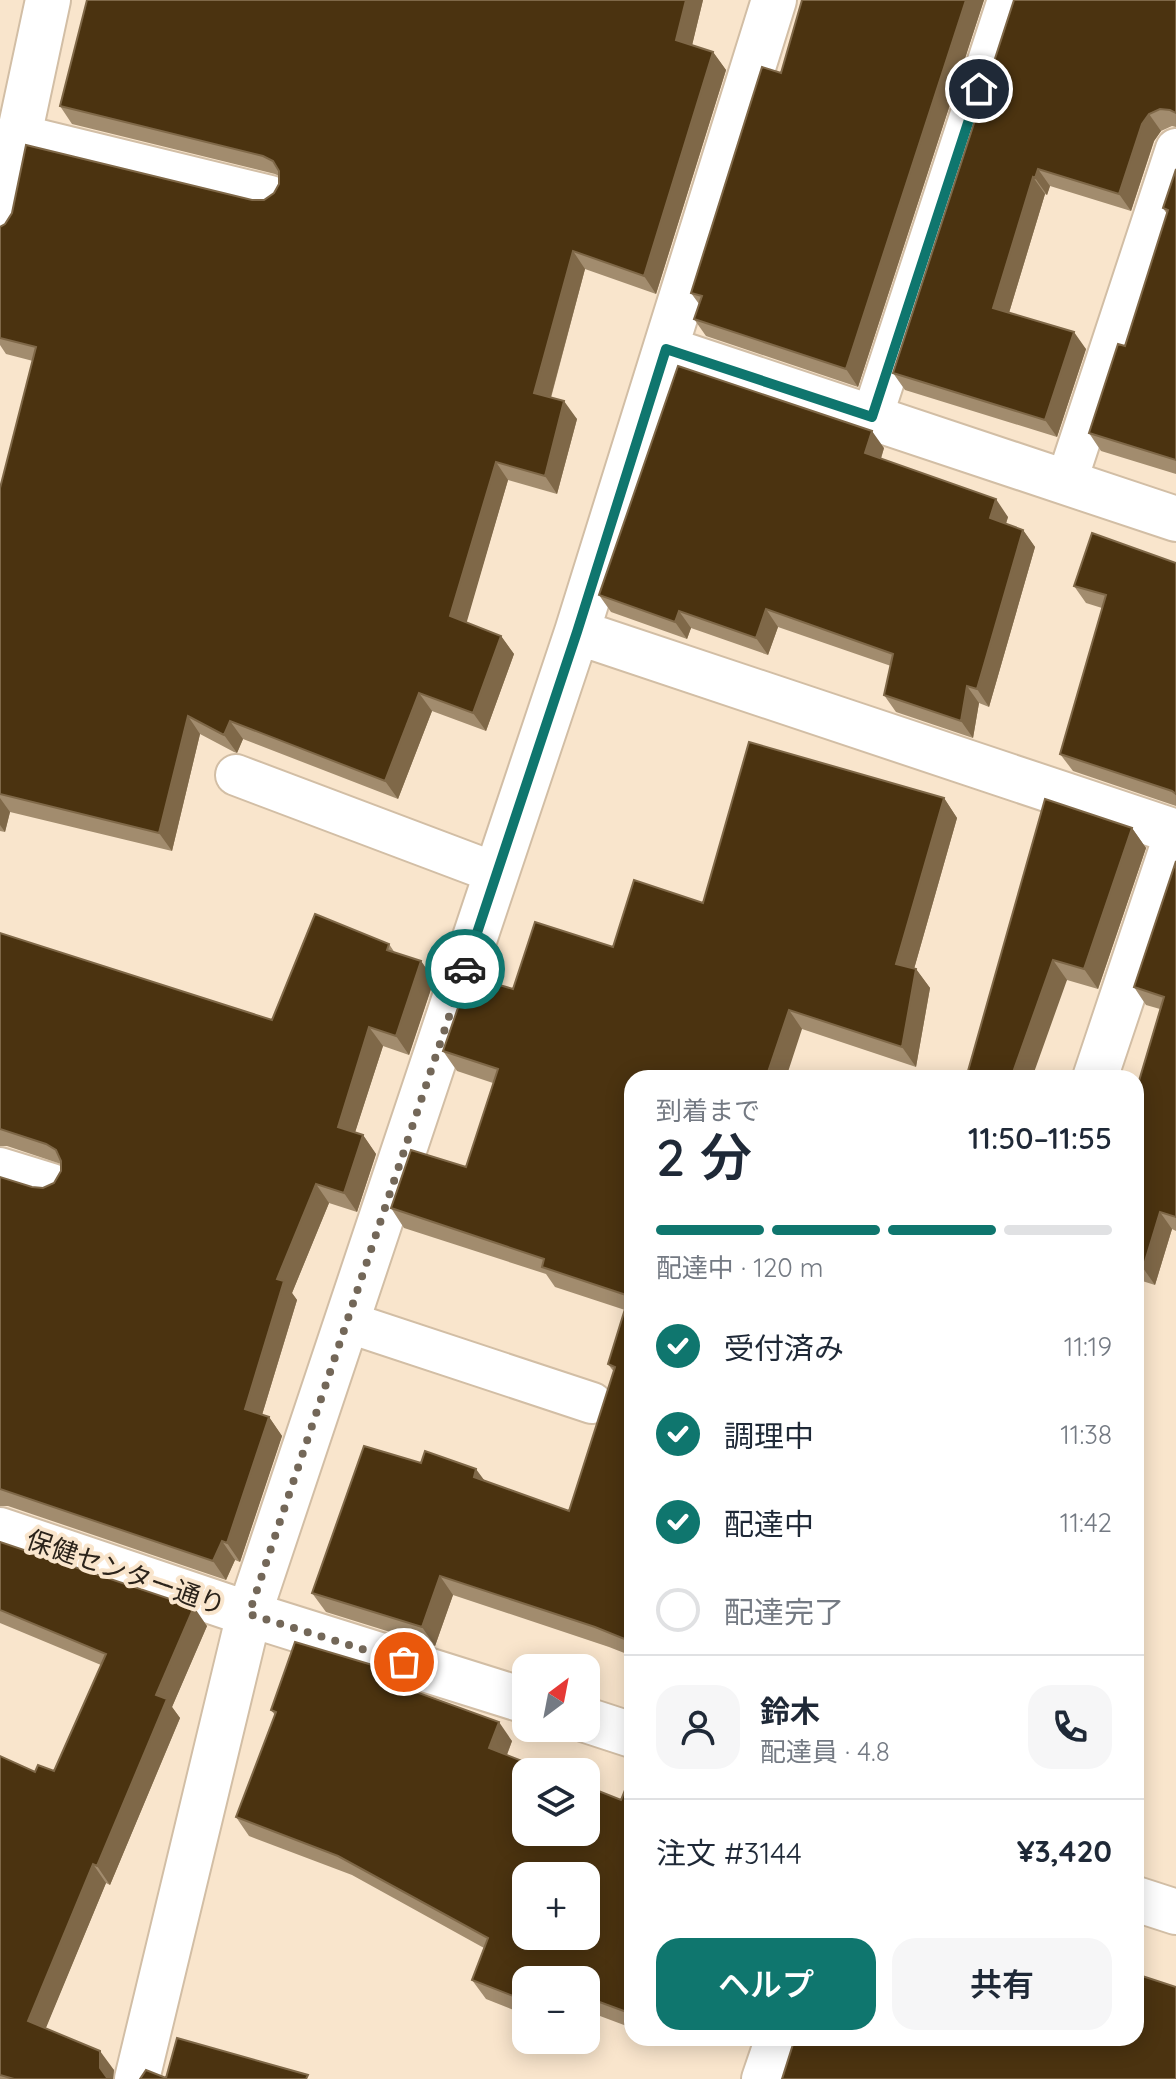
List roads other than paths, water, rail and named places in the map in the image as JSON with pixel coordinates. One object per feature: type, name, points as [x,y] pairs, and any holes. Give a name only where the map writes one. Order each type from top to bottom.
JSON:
[{"type":"street","points":[[0,225],[48,0]]},
{"type":"street","points":[[137,2079],[249,1614],[577,632],[774,0]]},
{"type":"street","points":[[666,349],[1176,519]]},
{"type":"street","points":[[577,632],[1176,834],[1098,1070]]},
{"type":"street","name":"保健センター通り","points":[[0,1530],[249,1614],[512,1697]]},
{"type":"street","points":[[600,1725],[624,1732]]},
{"type":"street","points":[[1144,1902],[1176,1912]]},
{"type":"lane","points":[[872,417],[1008,0]]},
{"type":"lane","points":[[19,135],[270,196]]},
{"type":"lane","points":[[1066,483],[1176,149]]},
{"type":"lane","points":[[236,775],[496,873]]},
{"type":"lane","points":[[0,1168],[52,1184]]},
{"type":"lane","points":[[347,1322],[592,1403]]},
{"type":"lane","points":[[762,2079],[773,2046]]}]
